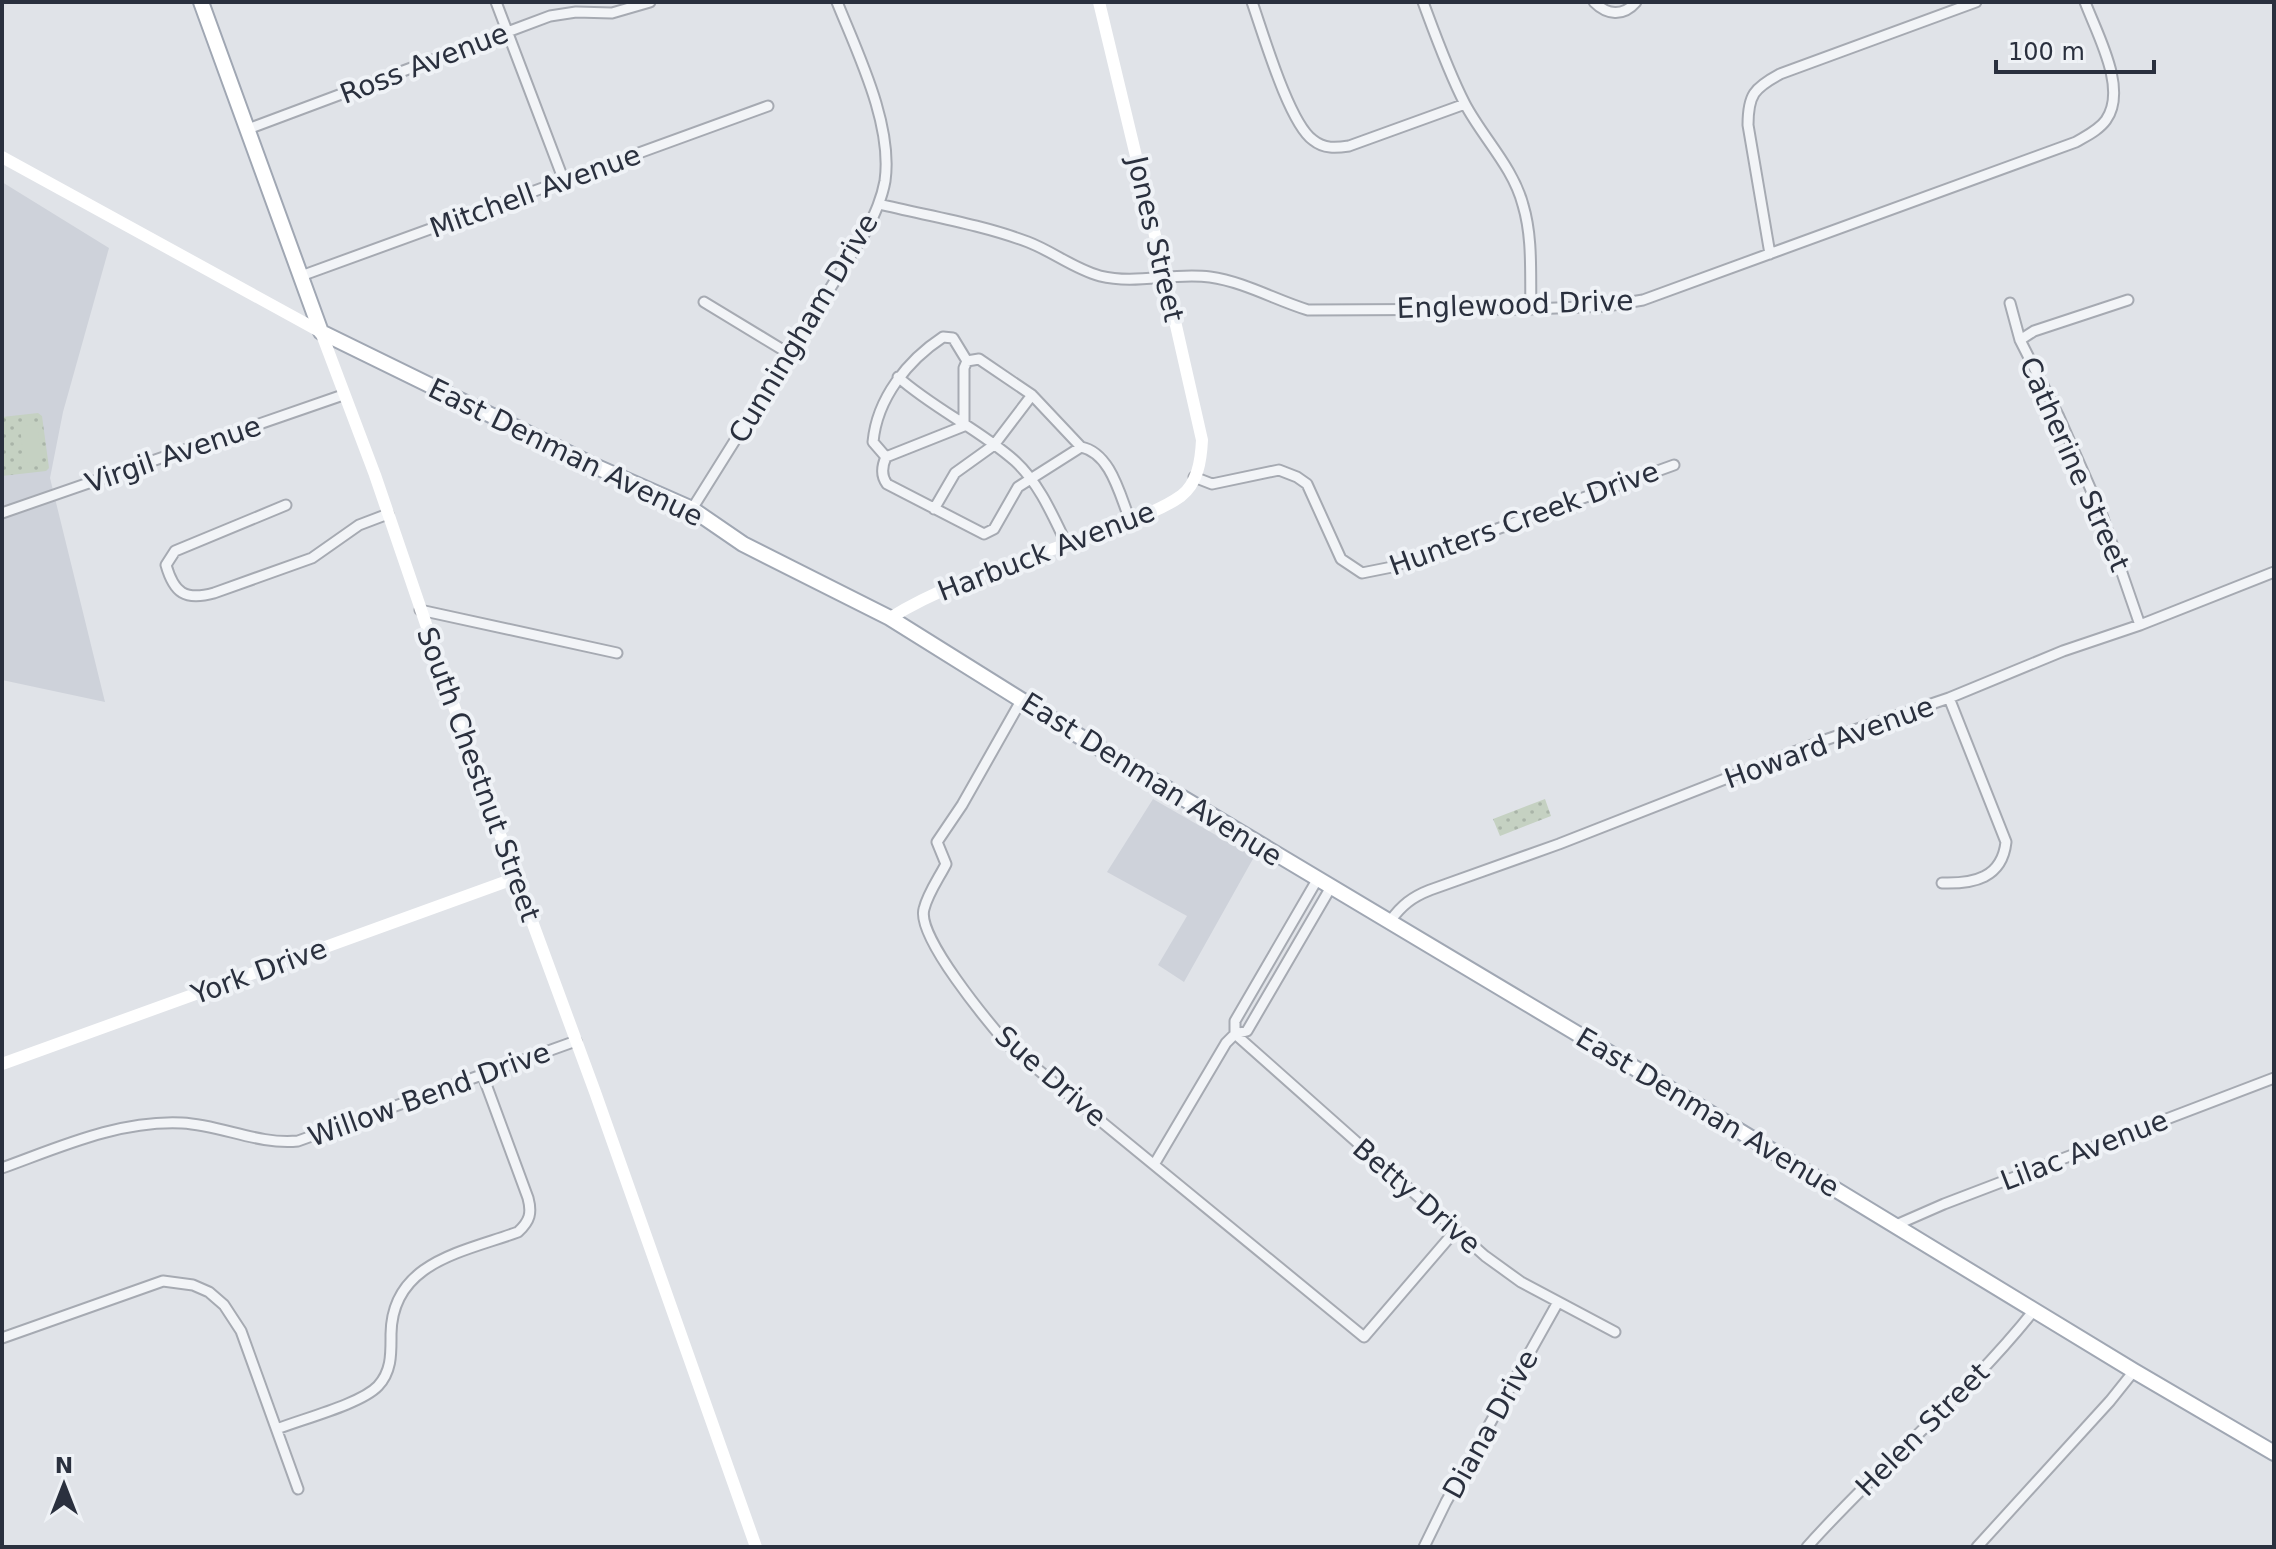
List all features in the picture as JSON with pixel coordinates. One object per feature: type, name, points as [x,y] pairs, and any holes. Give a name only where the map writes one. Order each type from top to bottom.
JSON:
[{"type":"main road","name":"South Chestnut Street","points":[[201,2],[388,514],[756,1547]]},
{"type":"main road","name":"Jones Street","points":[[1099,2],[1202,440],[1201,462],[1194,477]]},
{"type":"main road","name":"East Denman Avenue","points":[[2,157],[321,332],[599,468],[692,509],[743,544],[890,618],[1324,884],[2274,1453]]},
{"type":"main road","name":"Harbuck Avenue","points":[[890,618],[914,603],[1130,520],[1181,496],[1194,477]]},
{"type":"main road","name":"York Drive","points":[[2,1064],[516,878]]},
{"type":"street","points":[[496,2],[564,181]]},
{"type":"street","name":"Ross Avenue","points":[[248,129],[550,16],[576,12],[612,13],[650,2]]},
{"type":"street","name":"Cunningham Drive","points":[[692,509],[868,228],[879,204],[886,166],[881,125],[837,2]]},
{"type":"street","points":[[1252,2],[1296,117],[1311,140],[1323,146],[1349,146],[1465,104]]},
{"type":"street","points":[[1423,2],[1447,67],[1465,104],[1505,165],[1523,205],[1530,239],[1531,309]]},
{"type":"street","points":[[1594,2],[1604,11],[1613,13],[1630,9],[1636,2]]},
{"type":"street","points":[[1770,254],[1748,125],[1748,108],[1753,93],[1780,74],[1976,2]]},
{"type":"street","name":"Englewood Drive","points":[[879,204],[1027,242],[1100,276],[1124,280],[1210,277],[1308,310],[1531,309],[1607,306],[1643,300],[2076,142],[2105,123],[2115,96],[2113,81],[2085,2]]},
{"type":"street","name":"Mitchell Avenue","points":[[301,276],[768,106]]},
{"type":"street","points":[[2020,340],[2034,331],[2128,300]]},
{"type":"street","points":[[704,302],[788,353]]},
{"type":"street","name":"Catherine Street","points":[[2010,303],[2020,340],[2059,417],[2102,515],[2140,625]]},
{"type":"street","points":[[886,457],[876,448],[874,434],[889,390],[898,377],[943,337],[953,338],[967,361]]},
{"type":"street","points":[[967,361],[979,359],[1032,395],[1081,447],[1090,449],[1109,469],[1130,520]]},
{"type":"street","points":[[964,426],[964,368],[967,361]]},
{"type":"street","points":[[898,377],[923,399],[1016,462],[1031,479],[1067,545]]},
{"type":"street","name":"Virgil Avenue","points":[[2,513],[343,395]]},
{"type":"street","points":[[934,509],[955,473],[994,445],[1032,395]]},
{"type":"street","points":[[886,457],[964,426]]},
{"type":"street","points":[[886,457],[883,472],[887,484],[984,534],[990,533],[1018,487],[1081,447]]},
{"type":"street","name":"Hunters Creek Drive","points":[[1194,477],[1212,484],[1271,470],[1297,477],[1307,484],[1341,559],[1362,573],[1392,567],[1674,465]]},
{"type":"street","points":[[286,505],[175,551],[166,565],[171,583],[184,594],[200,597],[214,593],[312,558],[348,531],[388,514]]},
{"type":"street","name":"Howard Avenue","points":[[1390,921],[1413,897],[1822,741],[1949,698],[2063,651],[2140,625],[2274,572]]},
{"type":"street","points":[[420,610],[617,653]]},
{"type":"street","points":[[1942,883],[1962,884],[1990,874],[2000,864],[2006,842],[1949,698]]},
{"type":"street","name":"Sue Drive","points":[[1022,699],[962,805],[937,842],[946,864],[923,911],[925,924],[944,961],[1008,1045],[1364,1337],[1455,1231]]},
{"type":"street","points":[[1235,1034],[1235,1021],[1324,884]]},
{"type":"street","points":[[1155,1163],[1226,1043],[1235,1034],[1247,1031],[1324,884]]},
{"type":"street","name":"Betty Drive","points":[[1235,1034],[1455,1231],[1521,1282],[1615,1332]]},
{"type":"street","name":"Willow Bend Drive","points":[[2,1168],[99,1133],[132,1125],[184,1123],[220,1127],[280,1143],[298,1141],[576,1041]]},
{"type":"street","points":[[277,1429],[376,1389],[388,1371],[392,1356],[392,1318],[396,1301],[407,1284],[436,1261],[518,1232],[525,1225],[531,1209],[528,1198],[483,1076]]},
{"type":"street","name":"Lilac Avenue","points":[[1896,1225],[2274,1078]]},
{"type":"street","points":[[2,1338],[163,1281],[193,1285],[209,1292],[234,1317],[241,1331],[298,1489]]},
{"type":"street","name":"Diana Drive","points":[[1424,1547],[1558,1302]]},
{"type":"street","name":"Helen Street","points":[[1807,1547],[1855,1494],[2010,1340],[2035,1309]]},
{"type":"street","points":[[1977,1547],[2134,1371]]},
{"type":"shaded area","points":[[2,182],[109,248],[63,412],[50,478],[105,702],[2,680]]},
{"type":"shaded area","points":[[1153,799],[1254,857],[1184,982],[1158,965],[1187,916],[1107,872]]},
{"type":"green space","points":[[38,413],[42,416],[49,468],[46,471],[2,476],[2,417]]},
{"type":"green space","points":[[37,424],[42,461],[24,463],[20,426]]},
{"type":"green space","points":[[1545,799],[1551,816],[1500,836],[1493,819]]}]
